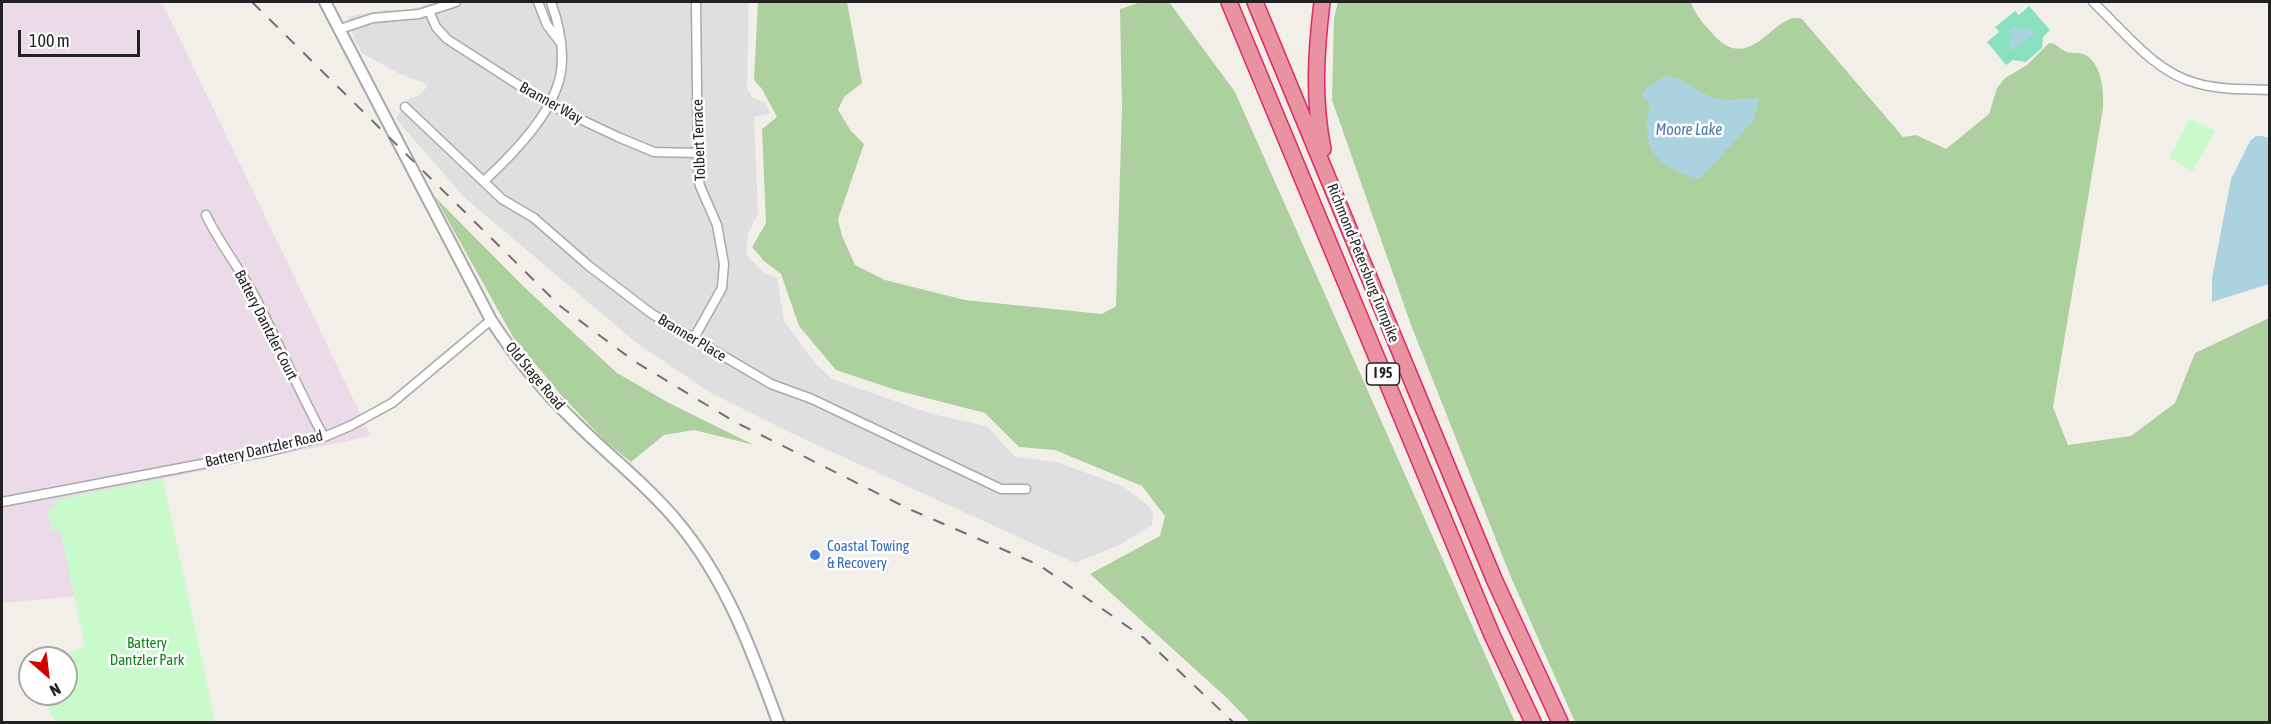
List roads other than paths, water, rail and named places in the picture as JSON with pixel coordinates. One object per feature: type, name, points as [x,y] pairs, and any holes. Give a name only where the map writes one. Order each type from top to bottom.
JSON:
[{"type":"highway","name":"Richmond-Petersburg Turnpike","points":[[1229,2],[1492,635],[1533,723]]},
{"type":"highway","name":"Richmond-Petersburg Turnpike","points":[[1255,2],[1494,579],[1560,723]]},
{"type":"highway","points":[[1322,2],[1315,62],[1316,107],[1330,182]]},
{"type":"street","name":"Old Stage Road","points":[[325,2],[492,320],[509,347],[551,398],[652,494],[693,542],[735,614],[778,723]]},
{"type":"street","points":[[340,29],[373,18],[405,17],[456,2]]},
{"type":"street","points":[[538,2],[547,25],[561,42]]},
{"type":"street","points":[[484,181],[516,151],[558,87],[561,42],[551,2]]},
{"type":"street","name":"Tolbert Terrace","points":[[694,338],[722,288],[724,264],[717,225],[700,186],[696,153],[696,2]]},
{"type":"street","points":[[2093,2],[2151,58],[2182,78],[2207,86],[2270,90]]},
{"type":"street","name":"Branner Way","points":[[429,11],[435,27],[447,39],[548,104],[654,152],[696,153]]},
{"type":"street","name":"Branner Place","points":[[405,107],[502,199],[534,218],[589,266],[643,307],[771,384],[812,399],[1001,489],[1026,489]]},
{"type":"street","name":"Battery Dantzler Court","points":[[206,214],[219,243],[253,294],[301,395],[324,437]]},
{"type":"street","name":"Battery Dantzler Road","points":[[2,502],[278,449],[324,437],[392,403],[492,320]]},
{"type":"water","points":[[2015,25],[2020,31],[2030,28],[2034,33],[2013,51],[2008,46],[2013,37],[2008,31]]},
{"type":"water","name":"Moore Lake","points":[[1665,76],[1678,79],[1718,99],[1758,99],[1755,119],[1700,179],[1686,175],[1663,163],[1655,155],[1650,145],[1647,120],[1650,105],[1642,97],[1645,89]]},
{"type":"water","points":[[2256,136],[2269,138],[2269,284],[2212,302],[2212,278],[2231,179],[2250,141]]},
{"type":"railway","points":[[252,2],[560,306],[634,361],[735,422],[909,509],[1039,565],[1144,638],[1233,722]]},
{"type":"place","name":"Coastal Towing & Recovery","points":[[815,555]]},
{"type":"park label","name":"Battery Dantzler Park","points":[[147,652]]}]
